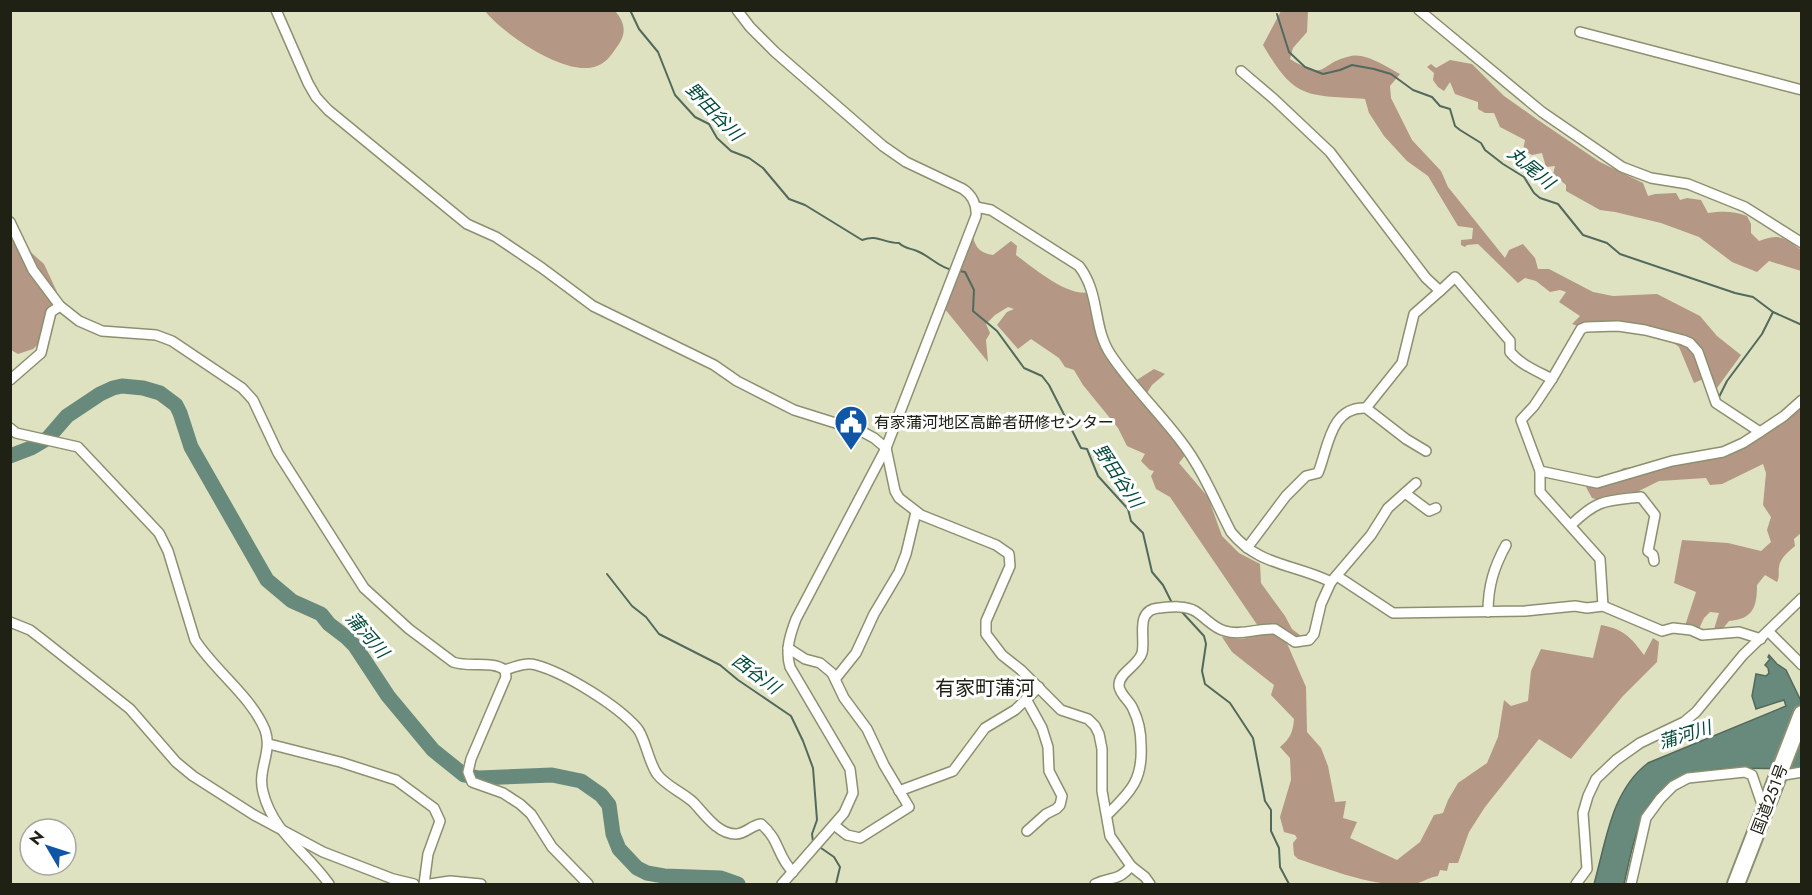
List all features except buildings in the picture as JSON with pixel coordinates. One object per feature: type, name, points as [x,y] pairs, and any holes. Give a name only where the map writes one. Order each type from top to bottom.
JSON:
[{"type":"highway","name":"国道251号","points":[[1736,885],[1802,714]]},
{"type":"street","points":[[276,10],[316,97],[328,110],[466,224],[496,237],[524,255],[593,306],[714,365],[737,381],[794,410],[861,431],[874,438],[886,448],[895,491],[899,498],[915,512],[996,545],[1009,554],[1010,566],[986,621],[986,634],[1002,655],[1039,687],[1061,710],[1089,719],[1095,726],[1102,749],[1102,791],[1110,836],[1131,866],[1146,877],[1150,885]]},
{"type":"street","points":[[737,10],[775,52],[883,146],[906,162],[963,189],[971,196],[976,207],[976,216],[886,448],[796,619],[788,648],[790,667],[850,769],[853,793],[844,813],[782,885]]},
{"type":"street","points":[[1419,10],[1542,112],[1622,166],[1651,178],[1688,184],[1745,207],[1802,243]]},
{"type":"street","points":[[1580,33],[1802,90]]},
{"type":"street","points":[[1241,71],[1330,152],[1426,278],[1440,291]]},
{"type":"street","points":[[976,207],[991,210],[1080,266],[1094,293],[1098,323],[1110,353],[1181,440],[1201,471],[1231,532],[1247,548],[1262,558],[1334,579],[1393,613],[1526,611],[1575,606],[1587,608],[1603,606],[1662,631],[1673,628],[1690,630],[1702,635],[1739,632],[1765,635],[1802,665]]},
{"type":"street","points":[[10,222],[33,270],[60,306],[79,321],[102,331],[156,335],[172,342],[242,388],[253,400],[278,453],[364,588],[409,629],[453,662],[461,665],[499,666],[505,669],[525,664],[536,665],[560,675],[621,711],[639,730],[658,776],[691,800],[713,823],[728,833],[737,834],[761,824],[771,833],[778,844],[783,862],[793,872]]},
{"type":"street","points":[[1365,408],[1402,363],[1414,314],[1455,277],[1510,341],[1510,351],[1515,358],[1552,379]]},
{"type":"street","points":[[10,380],[41,353],[51,312],[60,306]]},
{"type":"street","points":[[1603,606],[1600,559],[1540,492],[1540,471],[1521,420],[1534,406],[1552,379],[1577,335],[1586,327],[1618,326],[1690,343],[1698,352],[1716,403],[1760,432]]},
{"type":"street","points":[[1540,471],[1597,483],[1672,461],[1723,452],[1760,432],[1784,416],[1802,400]]},
{"type":"street","points":[[1247,548],[1286,496],[1306,476],[1318,473],[1331,431],[1341,417],[1352,408],[1365,408],[1406,440],[1426,451]]},
{"type":"street","points":[[10,428],[16,433],[78,447],[159,533],[168,551],[195,640],[203,653],[252,706],[264,729],[269,744],[261,774],[263,793],[280,830],[323,875],[329,885]]},
{"type":"street","points":[[1107,815],[1140,775],[1141,732],[1132,706],[1120,690],[1119,682],[1140,658],[1143,645],[1142,623],[1151,610],[1181,607],[1196,612],[1222,631],[1241,633],[1275,629],[1295,642],[1305,642],[1314,634],[1321,603],[1334,579],[1371,535],[1388,508],[1416,483]]},
{"type":"street","points":[[1405,493],[1424,509],[1429,510],[1436,507]]},
{"type":"street","points":[[1571,525],[1588,509],[1601,502],[1641,497],[1655,515],[1648,551],[1653,555],[1654,561]]},
{"type":"street","points":[[836,678],[856,653],[874,614],[899,572],[906,554],[915,512]]},
{"type":"street","points":[[1488,612],[1490,580],[1495,564],[1506,545]]},
{"type":"street","points":[[1581,883],[1587,869],[1583,813],[1596,779],[1616,760],[1641,743],[1684,722],[1696,712],[1743,655],[1802,598]]},
{"type":"street","points":[[10,621],[30,630],[130,710],[176,762],[193,776],[280,830],[324,852],[414,885]]},
{"type":"street","points":[[788,648],[826,667],[836,678],[844,698],[867,729],[909,807],[867,835],[854,838],[834,825]]},
{"type":"street","points":[[505,669],[506,677],[471,759],[468,772],[472,782],[503,794],[531,814],[552,847],[588,885]]},
{"type":"street","points":[[900,791],[953,771],[985,728],[1015,710],[1039,687]]},
{"type":"street","points":[[1026,699],[1042,728],[1048,747],[1049,771],[1062,796],[1060,805],[1027,831]]},
{"type":"street","points":[[269,744],[340,762],[396,780],[434,808],[440,821],[428,854],[424,885]]},
{"type":"street","points":[[1631,885],[1646,818],[1660,799],[1688,778],[1745,772],[1752,775],[1765,812]]},
{"type":"street","points":[[1779,774],[1802,772]]},
{"type":"street","points":[[1095,885],[1102,881],[1117,879],[1131,866]]},
{"type":"street","points":[[430,885],[450,881],[481,885]]},
{"type":"shaded area","points":[[485,11],[615,11],[621,19],[624,31],[619,44],[601,64],[584,68],[569,66],[536,52],[520,42]]},
{"type":"shaded area","points":[[1281,11],[1308,11],[1307,32],[1293,48],[1290,59],[1302,66],[1317,70],[1340,59],[1357,56],[1376,61],[1400,74],[1390,86],[1391,98],[1412,140],[1441,171],[1448,187],[1505,258],[1509,250],[1523,244],[1535,258],[1538,269],[1549,269],[1593,292],[1613,296],[1657,294],[1700,316],[1717,336],[1741,355],[1717,388],[1710,376],[1694,383],[1679,347],[1659,332],[1619,321],[1578,326],[1572,324],[1580,316],[1559,302],[1566,292],[1560,290],[1550,292],[1536,281],[1525,278],[1518,283],[1478,244],[1465,247],[1461,245],[1461,240],[1472,239],[1473,228],[1458,226],[1428,176],[1407,161],[1384,136],[1369,113],[1365,99],[1329,97],[1304,91],[1284,76],[1274,63],[1263,45]]},
{"type":"shaded area","points":[[1450,60],[1472,64],[1504,96],[1538,120],[1600,162],[1643,183],[1648,196],[1676,193],[1680,200],[1687,198],[1701,200],[1708,213],[1728,212],[1747,216],[1751,224],[1751,233],[1759,241],[1772,237],[1782,238],[1801,250],[1801,271],[1769,261],[1757,272],[1732,262],[1699,237],[1661,223],[1600,210],[1566,191],[1566,185],[1553,174],[1555,166],[1546,167],[1542,153],[1532,155],[1523,150],[1525,140],[1500,127],[1494,113],[1485,113],[1478,109],[1478,102],[1455,94],[1450,82],[1444,91],[1438,87],[1433,80],[1434,73],[1427,67],[1431,64],[1436,68]]},
{"type":"shaded area","points":[[10,234],[44,264],[57,292],[56,317],[45,338],[33,349],[18,354],[11,350]]},
{"type":"shaded area","points":[[973,237],[980,250],[993,255],[1011,241],[1017,246],[1016,255],[1052,281],[1072,291],[1091,292],[1095,326],[1129,385],[1154,369],[1165,374],[1152,385],[1142,401],[1186,454],[1179,463],[1208,497],[1222,536],[1239,553],[1260,564],[1261,583],[1292,629],[1305,639],[1286,641],[1306,687],[1307,732],[1321,748],[1328,766],[1335,802],[1346,801],[1343,818],[1357,822],[1350,838],[1397,860],[1420,842],[1434,815],[1443,813],[1458,783],[1487,763],[1498,737],[1504,700],[1511,706],[1528,701],[1531,671],[1541,649],[1593,658],[1601,625],[1626,635],[1644,655],[1653,638],[1659,642],[1657,662],[1622,697],[1571,759],[1539,739],[1485,807],[1469,832],[1458,863],[1449,863],[1447,871],[1440,870],[1438,876],[1415,884],[1382,883],[1354,877],[1298,859],[1294,855],[1293,843],[1297,838],[1295,835],[1284,832],[1280,817],[1291,780],[1290,758],[1280,747],[1290,735],[1294,719],[1271,695],[1274,685],[1232,652],[1222,637],[1242,639],[1260,635],[1258,626],[1170,497],[1156,489],[1151,476],[1154,471],[1141,461],[1145,454],[1127,446],[1118,428],[1083,385],[1074,370],[1065,367],[1059,358],[1031,339],[1018,349],[997,325],[1007,312],[1014,309],[1008,307],[986,324],[990,333],[986,340],[988,362],[944,308]]},
{"type":"shaded area","points":[[1801,406],[1801,533],[1794,539],[1795,546],[1781,561],[1777,582],[1765,575],[1757,585],[1756,600],[1752,610],[1744,618],[1729,621],[1721,631],[1714,629],[1719,613],[1710,612],[1704,618],[1698,631],[1685,626],[1696,592],[1674,583],[1682,540],[1728,543],[1761,551],[1771,542],[1767,530],[1771,517],[1763,505],[1766,473],[1763,464],[1722,484],[1710,485],[1706,478],[1659,481],[1613,504],[1592,498],[1586,487],[1624,468],[1724,456]]},
{"type":"shaded area","points":[[1769,655],[1786,670],[1801,701],[1801,769],[1711,770],[1690,775],[1671,784],[1654,798],[1642,818],[1624,884],[1594,884],[1618,803],[1626,788],[1648,763],[1786,706],[1784,700],[1756,709],[1752,696],[1756,674],[1766,676],[1769,673],[1765,665],[1770,659]]},
{"type":"waterway","name":"野田谷川","points":[[630,10],[639,29],[658,52],[675,95],[695,117],[709,124],[717,138],[731,151],[749,158],[763,168],[789,199],[805,205],[862,240],[877,238],[899,243],[953,270]]},
{"type":"waterway","name":"丸尾川","points":[[1277,14],[1289,52],[1305,67],[1323,74],[1352,65],[1374,69],[1391,74],[1413,90],[1432,97],[1440,106],[1450,109],[1455,126],[1481,143],[1485,150],[1503,164],[1524,177],[1540,198],[1558,204],[1583,235],[1607,243],[1620,254],[1753,297],[1773,312],[1802,325]]},
{"type":"waterway","name":"野田谷川","points":[[959,271],[965,272],[974,290],[973,311],[997,331],[1024,368],[1042,376],[1049,385],[1081,448],[1087,449],[1098,476],[1128,509],[1131,521],[1143,533],[1152,572],[1163,585],[1172,603]]},
{"type":"waterway","points":[[1718,399],[1727,381],[1762,334],[1773,312]]},
{"type":"waterway","name":"蒲河川","points":[[10,456],[48,438],[67,416],[113,388],[122,386],[143,388],[160,393],[176,405],[191,447],[267,580],[292,601],[321,614],[355,646],[388,696],[433,750],[464,775],[479,778],[552,775],[581,781],[601,795],[609,805],[613,834],[619,849],[637,868],[647,873],[664,876],[721,878],[738,884]]},
{"type":"waterway","name":"西谷川","points":[[607,574],[632,606],[646,617],[659,634],[720,665],[791,716],[813,768],[817,820],[812,834],[813,842]]},
{"type":"waterway","name":"野田谷川","points":[[1181,611],[1204,636],[1206,644],[1202,671],[1205,684],[1230,703],[1253,738],[1265,801],[1271,810],[1271,831],[1279,848],[1280,867],[1289,884]]},
{"type":"waterway","name":"西谷川","points":[[821,848],[834,857],[840,867],[836,884]]},
{"type":"place","name":"有家蒲河地区高齢者研修センター","points":[[851,451]]},
{"type":"district","name":"有家町蒲河","points":[[985,688]]}]
